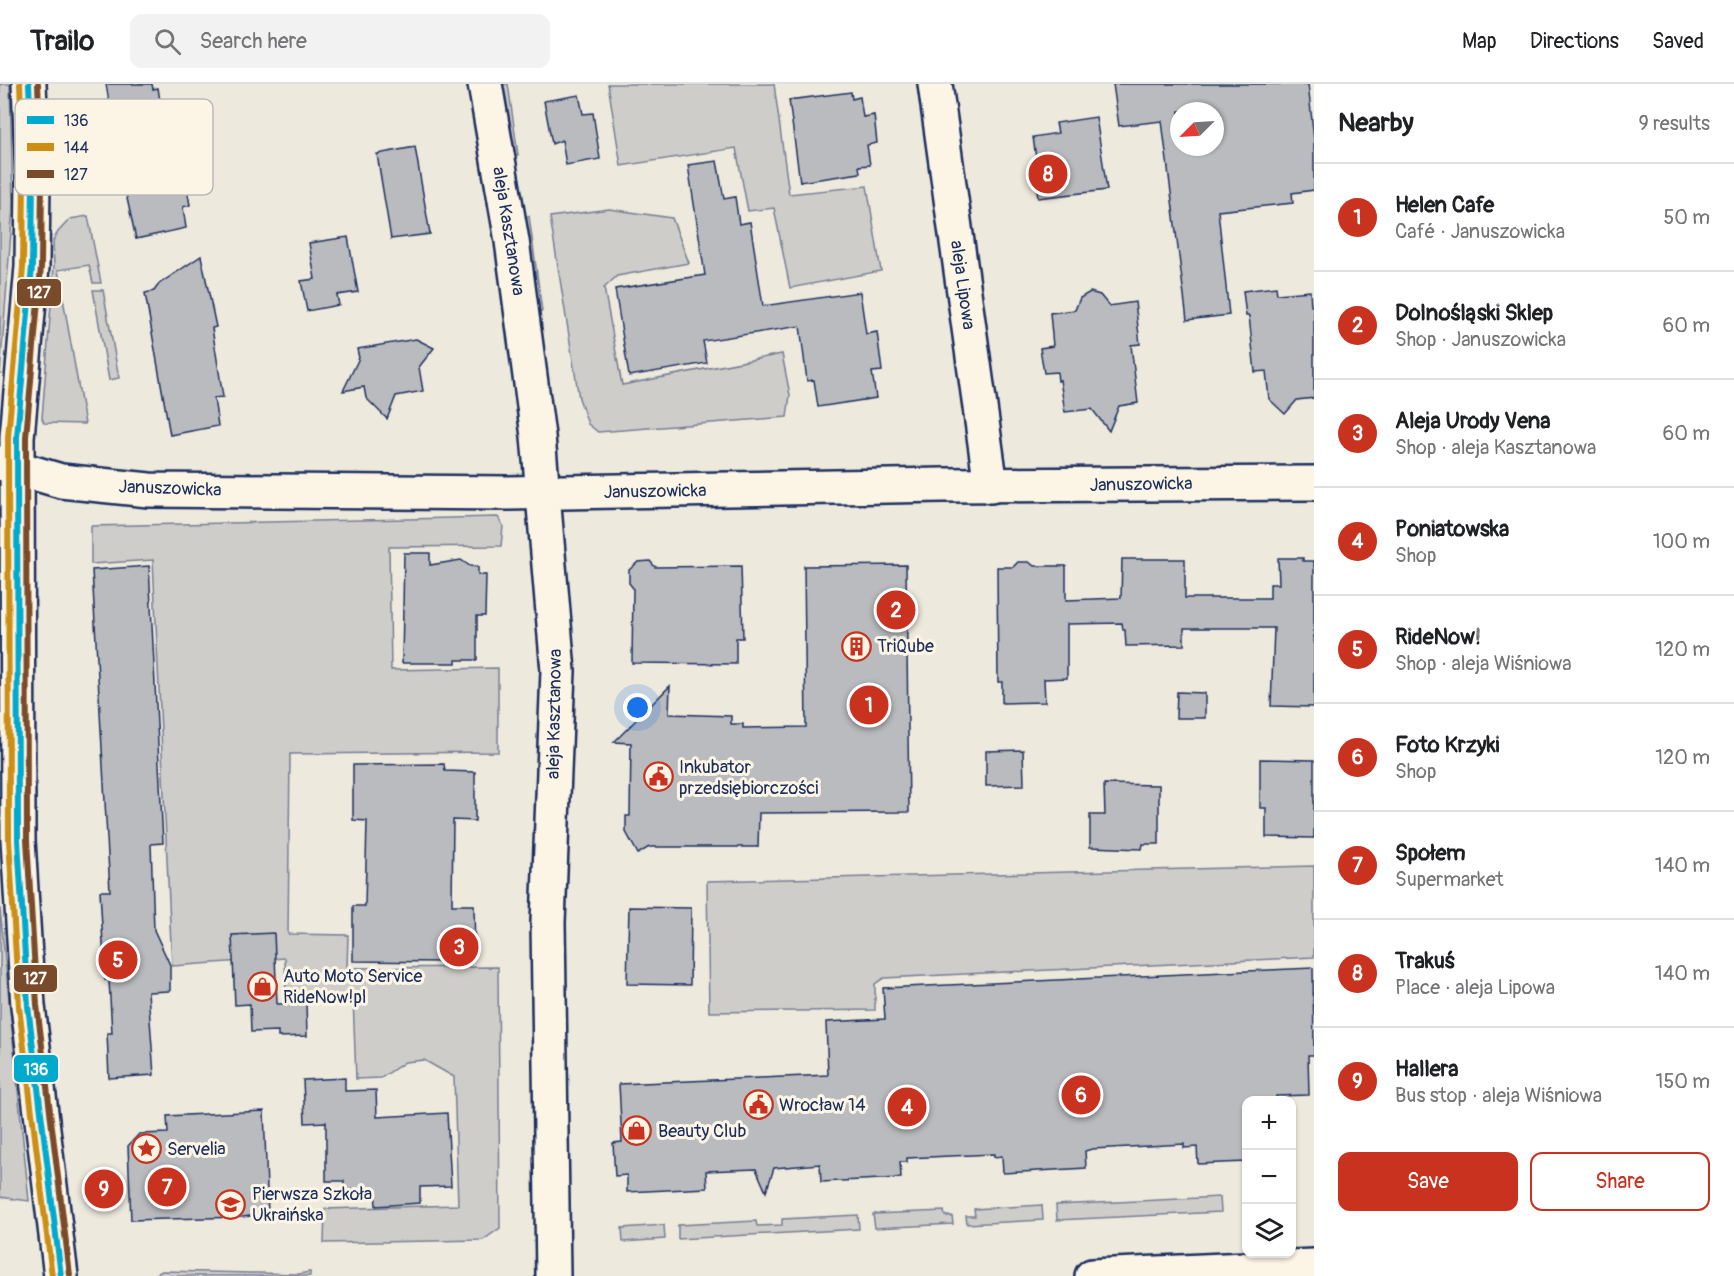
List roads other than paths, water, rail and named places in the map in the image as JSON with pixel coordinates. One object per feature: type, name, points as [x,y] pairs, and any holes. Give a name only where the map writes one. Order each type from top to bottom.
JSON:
[{"type":"street","points":[[29,84],[30,99]]},
{"type":"street","name":"aleja Kasztanowa","points":[[485,84],[512,241],[539,446],[558,671],[548,922],[553,1276]]},
{"type":"street","name":"aleja Lipowa","points":[[935,84],[991,486]]},
{"type":"street","points":[[33,195],[32,267],[18,417],[9,466],[17,664],[19,858],[28,1006],[61,1276]]},
{"type":"street","name":"Januszowicka","points":[[9,466],[61,481],[149,490],[542,492],[943,485],[1314,483]]},
{"type":"street","points":[[1092,1276],[1314,1266]]},
{"type":"place","name":"Trakuś","points":[[1048,174]]},
{"type":"place","name":"Dolnośląski Sklep","points":[[896,610]]},
{"type":"place","name":"TriQube","points":[[856,646]]},
{"type":"place","name":"Helen Cafe","points":[[869,705]]},
{"type":"place","name":"Inkubator przedsiębiorczości","points":[[658,777]]},
{"type":"place","name":"Aleja Urody Vena","points":[[459,947]]},
{"type":"place","name":"RideNow!","points":[[118,960]]},
{"type":"place","name":"Auto Moto Service RideNow!pl","points":[[262,986]]},
{"type":"place","name":"Foto Krzyki","points":[[1081,1095]]},
{"type":"place","name":"Wrocław 14","points":[[758,1105]]},
{"type":"place","name":"Poniatowska","points":[[907,1107]]},
{"type":"place","name":"Beauty Club","points":[[637,1131]]},
{"type":"place","name":"Servelia","points":[[146,1149]]},
{"type":"place","name":"Społem","points":[[167,1187]]},
{"type":"place","name":"Hallera","points":[[104,1189]]},
{"type":"place","name":"Pierwsza Szkoła Ukraińska","points":[[231,1204]]}]
